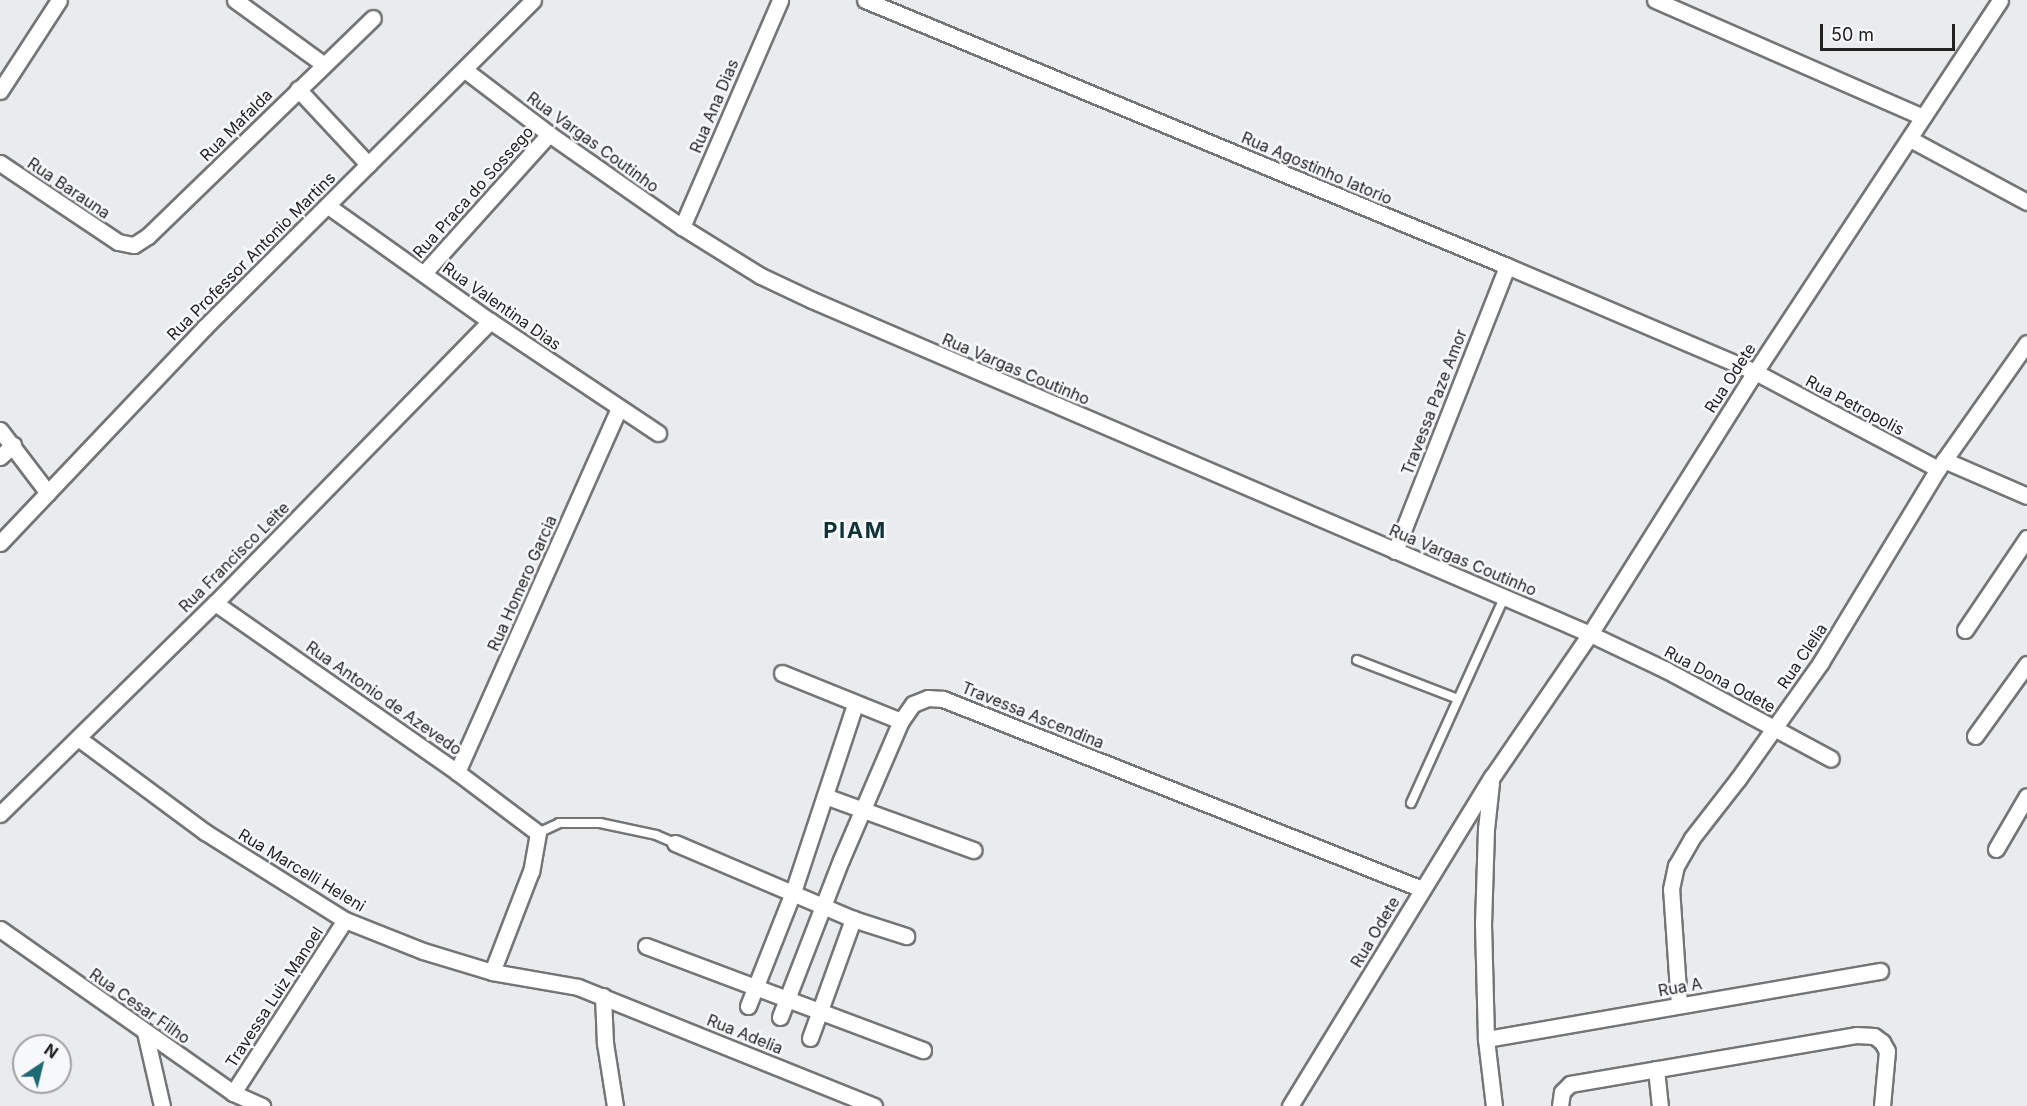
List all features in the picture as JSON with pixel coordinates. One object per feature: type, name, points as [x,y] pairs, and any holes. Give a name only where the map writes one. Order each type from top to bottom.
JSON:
[{"type":"street","points":[[0,91],[59,0]]},
{"type":"street","points":[[235,0],[323,64]]},
{"type":"street","name":"Rua Professor Antonio Martins","points":[[0,543],[205,327],[533,0]]},
{"type":"street","name":"Rua Ana Dias","points":[[682,227],[780,0]]},
{"type":"street","name":"Rua Agostinho Iatorio","points":[[865,0],[1507,266],[1755,372]]},
{"type":"street","points":[[1655,0],[1923,117]]},
{"type":"street","name":"Rua Odete","points":[[1290,1106],[1492,777],[1590,634],[1755,372],[2000,0]]},
{"type":"street","name":"Rua Mafalda","points":[[118,242],[134,245],[148,236],[373,18]]},
{"type":"street","name":"Rua Vargas Coutinho","points":[[465,70],[549,134],[682,227],[761,276],[812,300],[1590,634]]},
{"type":"street","points":[[298,89],[368,164]]},
{"type":"street","name":"Rua Praca do Sossego","points":[[424,273],[549,134]]},
{"type":"street","points":[[1910,139],[2027,202]]},
{"type":"street","name":"Rua Barauna","points":[[0,163],[118,242]]},
{"type":"street","name":"Rua Valentina Dias","points":[[328,206],[490,321],[658,434]]},
{"type":"street","name":"Travessa Paze Amor","points":[[1395,551],[1507,266]]},
{"type":"street","name":"Rua Francisco Leite","points":[[0,814],[215,603],[490,321]]},
{"type":"street","name":"Rua Clelia","points":[[1679,1005],[1671,889],[1676,866],[1692,838],[1775,728],[1821,662],[1941,464],[2027,343]]},
{"type":"street","name":"Rua Petropolis","points":[[1755,372],[1941,464],[2027,496]]},
{"type":"street","name":"Rua Homero Garcia","points":[[457,772],[619,408]]},
{"type":"street","points":[[0,430],[48,493]]},
{"type":"street","points":[[0,456],[13,445]]},
{"type":"street","points":[[1965,630],[2027,538]]},
{"type":"street","name":"Rua Antonio de Azevedo","points":[[215,603],[457,772],[534,829]]},
{"type":"street","name":"Rua Dona Odete","points":[[1590,634],[1831,759]]},
{"type":"street","points":[[1975,736],[2027,664]]},
{"type":"street","points":[[782,673],[901,721]]},
{"type":"street","name":"Travessa Ascendina","points":[[780,1017],[823,906],[901,721],[913,704],[928,698],[943,699],[1422,890]]},
{"type":"street","points":[[748,1006],[792,895],[855,704]]},
{"type":"street","name":"Rua Marcelli Heleni","points":[[78,738],[204,832],[345,920],[423,951],[492,972],[578,987],[603,996]]},
{"type":"street","name":"Rua Odete","points":[[1492,777],[1486,829],[1483,924],[1486,1039],[1494,1106]]},
{"type":"street","points":[[825,796],[974,850]]},
{"type":"street","points":[[1996,849],[2027,796]]},
{"type":"street","points":[[492,972],[531,871],[534,829]]},
{"type":"street","points":[[675,843],[792,895],[906,936]]},
{"type":"street","points":[[810,1038],[854,919]]},
{"type":"street","name":"Travessa Luiz Manoel","points":[[233,1093],[345,920]]},
{"type":"street","name":"Rua Cesar Filho","points":[[0,929],[233,1093],[262,1106]]},
{"type":"street","points":[[646,946],[923,1050]]},
{"type":"street","name":"Rua A","points":[[1486,1039],[1880,971]]},
{"type":"street","points":[[603,996],[605,1043],[615,1106]]},
{"type":"street","name":"Rua Adelia","points":[[603,996],[874,1106]]},
{"type":"street","points":[[145,1032],[162,1106]]},
{"type":"street","points":[[1560,1106],[1562,1092],[1570,1084],[1856,1035],[1874,1036],[1882,1042],[1887,1051],[1882,1106]]},
{"type":"street","points":[[1656,1068],[1660,1106]]},
{"type":"lane","points":[[1411,803],[1504,597]]},
{"type":"lane","points":[[1357,660],[1458,699]]},
{"type":"lane","points":[[534,829],[559,823],[600,824],[656,835],[675,843]]},
{"type":"district","name":"PIAM","points":[[855,531]]}]
